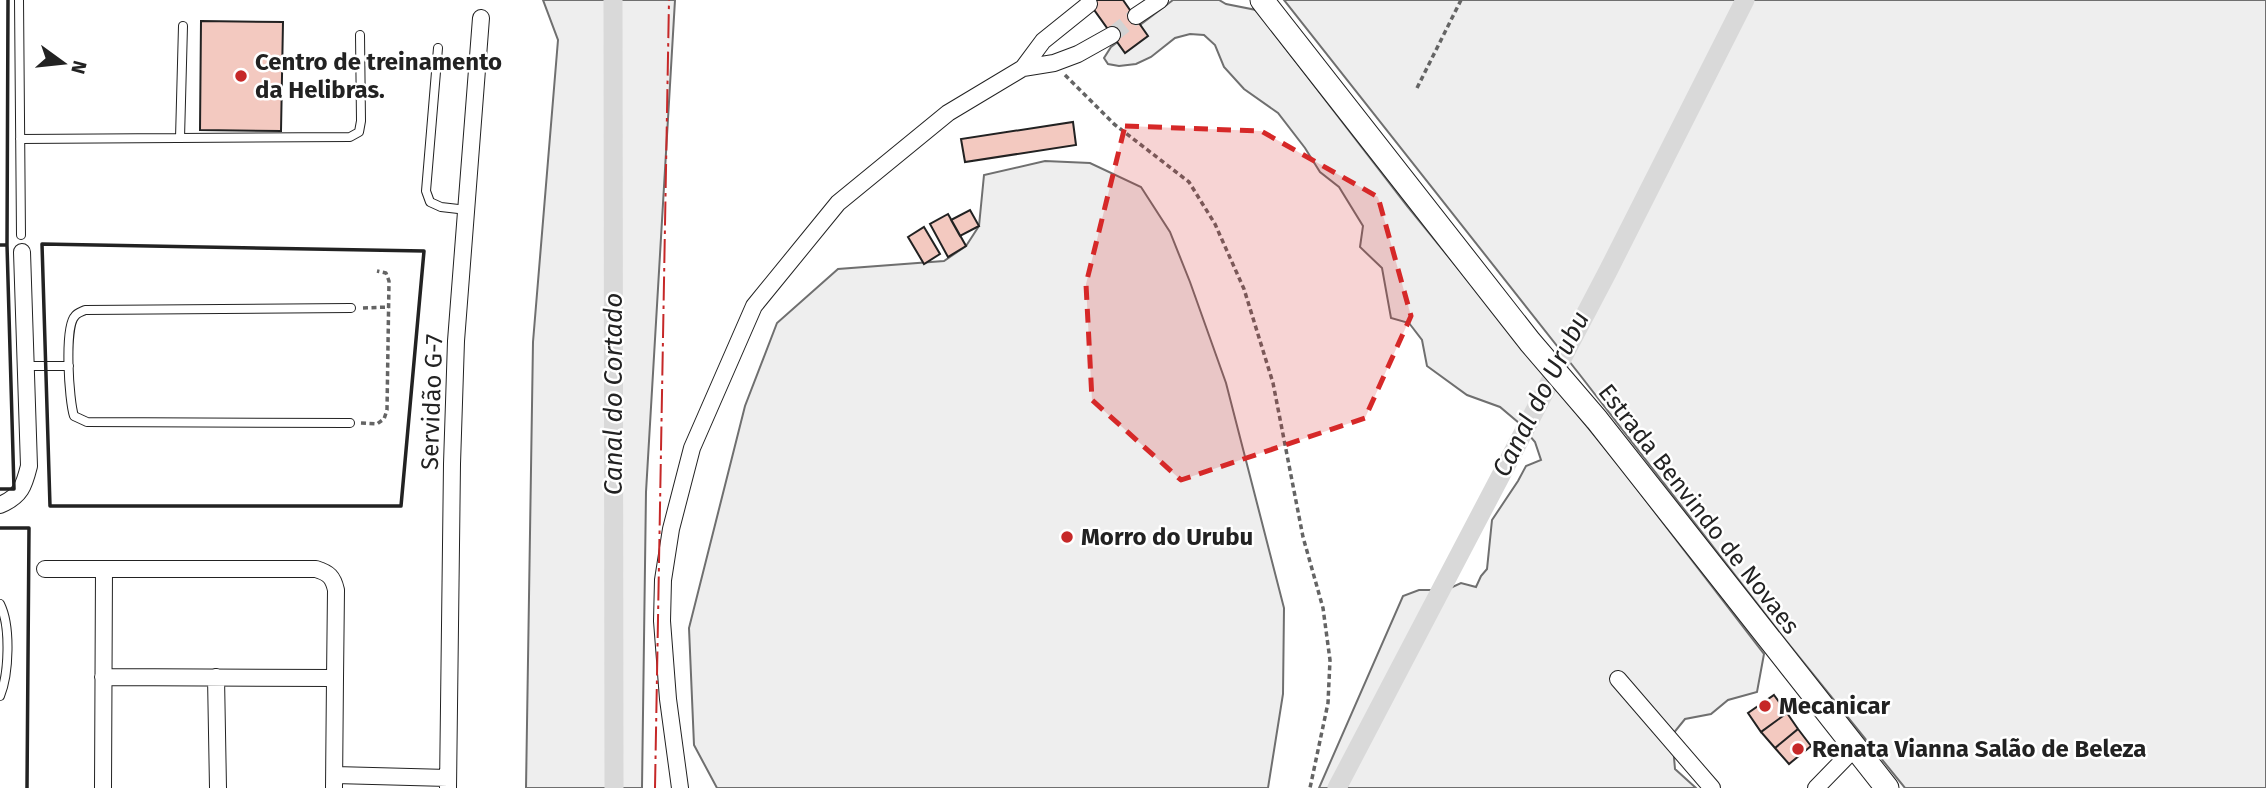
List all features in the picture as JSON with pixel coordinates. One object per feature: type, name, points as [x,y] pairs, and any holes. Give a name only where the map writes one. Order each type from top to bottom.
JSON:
[{"type":"street","points":[[1136,16],[1160,0]]},
{"type":"street","name":"Estrada Benvindo de Novaes","points":[[1262,0],[1530,342],[1597,420],[1886,788]]},
{"type":"street","points":[[1023,68],[1043,41],[1089,4]]},
{"type":"street","name":"Servidão G-7","points":[[448,783],[456,341],[481,18]]},
{"type":"street","points":[[680,788],[668,699],[662,621],[663,580],[671,529],[692,448],[754,306],[838,203],[948,113],[1023,68],[1054,63],[1078,54],[1112,35]]},
{"type":"street","points":[[0,505],[12,499],[24,485],[29,466],[22,252]]},
{"type":"street","points":[[45,569],[316,569],[327,572],[334,579],[336,590],[335,782],[448,783]]},
{"type":"street","points":[[103,788],[104,569]]},
{"type":"street","points":[[103,677],[335,678]]},
{"type":"street","points":[[216,677],[218,788]]},
{"type":"street","points":[[1618,679],[1712,788]]},
{"type":"street","points":[[1816,788],[1855,748]]},
{"type":"lane","points":[[19,0],[21,235]]},
{"type":"lane","points":[[180,138],[183,26]]},
{"type":"lane","points":[[20,139],[350,137],[359,132],[361,121],[360,35]]},
{"type":"lane","points":[[438,48],[426,191],[430,202],[441,207],[467,210]]},
{"type":"lane","points":[[351,308],[85,310],[74,316],[69,328],[69,404],[74,416],[87,422],[351,423]]},
{"type":"lane","points":[[25,366],[69,366]]},
{"type":"lane","points":[[0,604],[6,617],[6,682],[0,696]]},
{"type":"path","points":[[1417,88],[1461,0]]},
{"type":"path","points":[[1054,63],[1114,124],[1189,182],[1215,224],[1244,289],[1273,383],[1303,537],[1323,608],[1330,660],[1328,703],[1310,788]]},
{"type":"path","points":[[351,423],[377,424],[384,419],[387,410],[389,281],[386,273],[377,271]]},
{"type":"path","points":[[351,308],[388,307]]},
{"type":"highlighted area","points":[[1125,126],[1261,131],[1378,197],[1411,316],[1365,418],[1181,480],[1092,400],[1086,284]]},
{"type":"shaded area","points":[[543,0],[675,0],[646,492],[642,788],[526,788],[533,342],[558,40]]},
{"type":"shaded area","points":[[1173,0],[1219,0],[1256,10],[1407,206],[1617,463],[1764,654],[1757,692],[1728,700],[1711,714],[1685,719],[1672,735],[1675,769],[1696,788],[1319,788],[1403,596],[1419,590],[1446,590],[1461,583],[1476,587],[1487,569],[1492,520],[1526,466],[1541,460],[1535,442],[1519,423],[1500,407],[1467,395],[1427,366],[1422,340],[1409,323],[1391,318],[1382,268],[1360,247],[1363,226],[1339,187],[1320,172],[1278,113],[1244,89],[1224,67],[1215,45],[1204,35],[1190,34],[1175,38],[1151,57],[1136,64],[1108,64],[1104,58],[1111,47]]},
{"type":"shaded area","points":[[1284,0],[2266,0],[2266,788],[1905,788],[1783,637]]},
{"type":"shaded area","points":[[1045,161],[1090,163],[1141,187],[1170,232],[1226,383],[1284,608],[1283,694],[1268,788],[717,788],[694,745],[689,628],[745,406],[777,323],[838,269],[944,261],[966,246],[979,226],[984,175]]},
{"type":"building","points":[[1087,0],[1123,0],[1148,36],[1125,53]]},
{"type":"building","name":"Centro de treinamento da Helibras.","points":[[201,21],[283,22],[281,131],[200,130]]},
{"type":"building","points":[[1073,122],[1076,145],[965,162],[961,139]]},
{"type":"building","points":[[970,210],[979,226],[960,236],[951,220]]},
{"type":"building","points":[[948,214],[966,246],[948,257],[930,224]]},
{"type":"building","points":[[924,227],[940,254],[924,264],[908,237]]},
{"type":"building","points":[[1774,695],[1787,713],[1761,732],[1748,713]]},
{"type":"building","points":[[1787,713],[1798,729],[1775,748],[1761,732]]},
{"type":"building","points":[[1798,729],[1811,746],[1789,764],[1775,748]]},
{"type":"waterway","name":"Canal do Cortado","points":[[613,0],[614,788]]},
{"type":"waterway","name":"Canal do Urubu","points":[[1337,788],[1608,271],[1745,0]]},
{"type":"tunnel","points":[[1112,35],[1136,16]]},
{"type":"wall","points":[[4,245],[7,245],[8,0]]},
{"type":"wall","points":[[42,244],[424,251],[401,506],[50,506],[42,244]]},
{"type":"wall","points":[[0,245],[7,245],[14,489],[0,489]]},
{"type":"wall","points":[[0,528],[29,528],[27,788]]},
{"type":"power","points":[[655,788],[669,0]]},
{"type":"place","name":"Centro de treinamento da Helibras.","points":[[241,76]]},
{"type":"place","name":"Morro do Urubu","points":[[1067,537]]},
{"type":"place","name":"Mecanicar","points":[[1765,706]]},
{"type":"place","name":"Renata Vianna Salão de Beleza","points":[[1798,749]]}]
